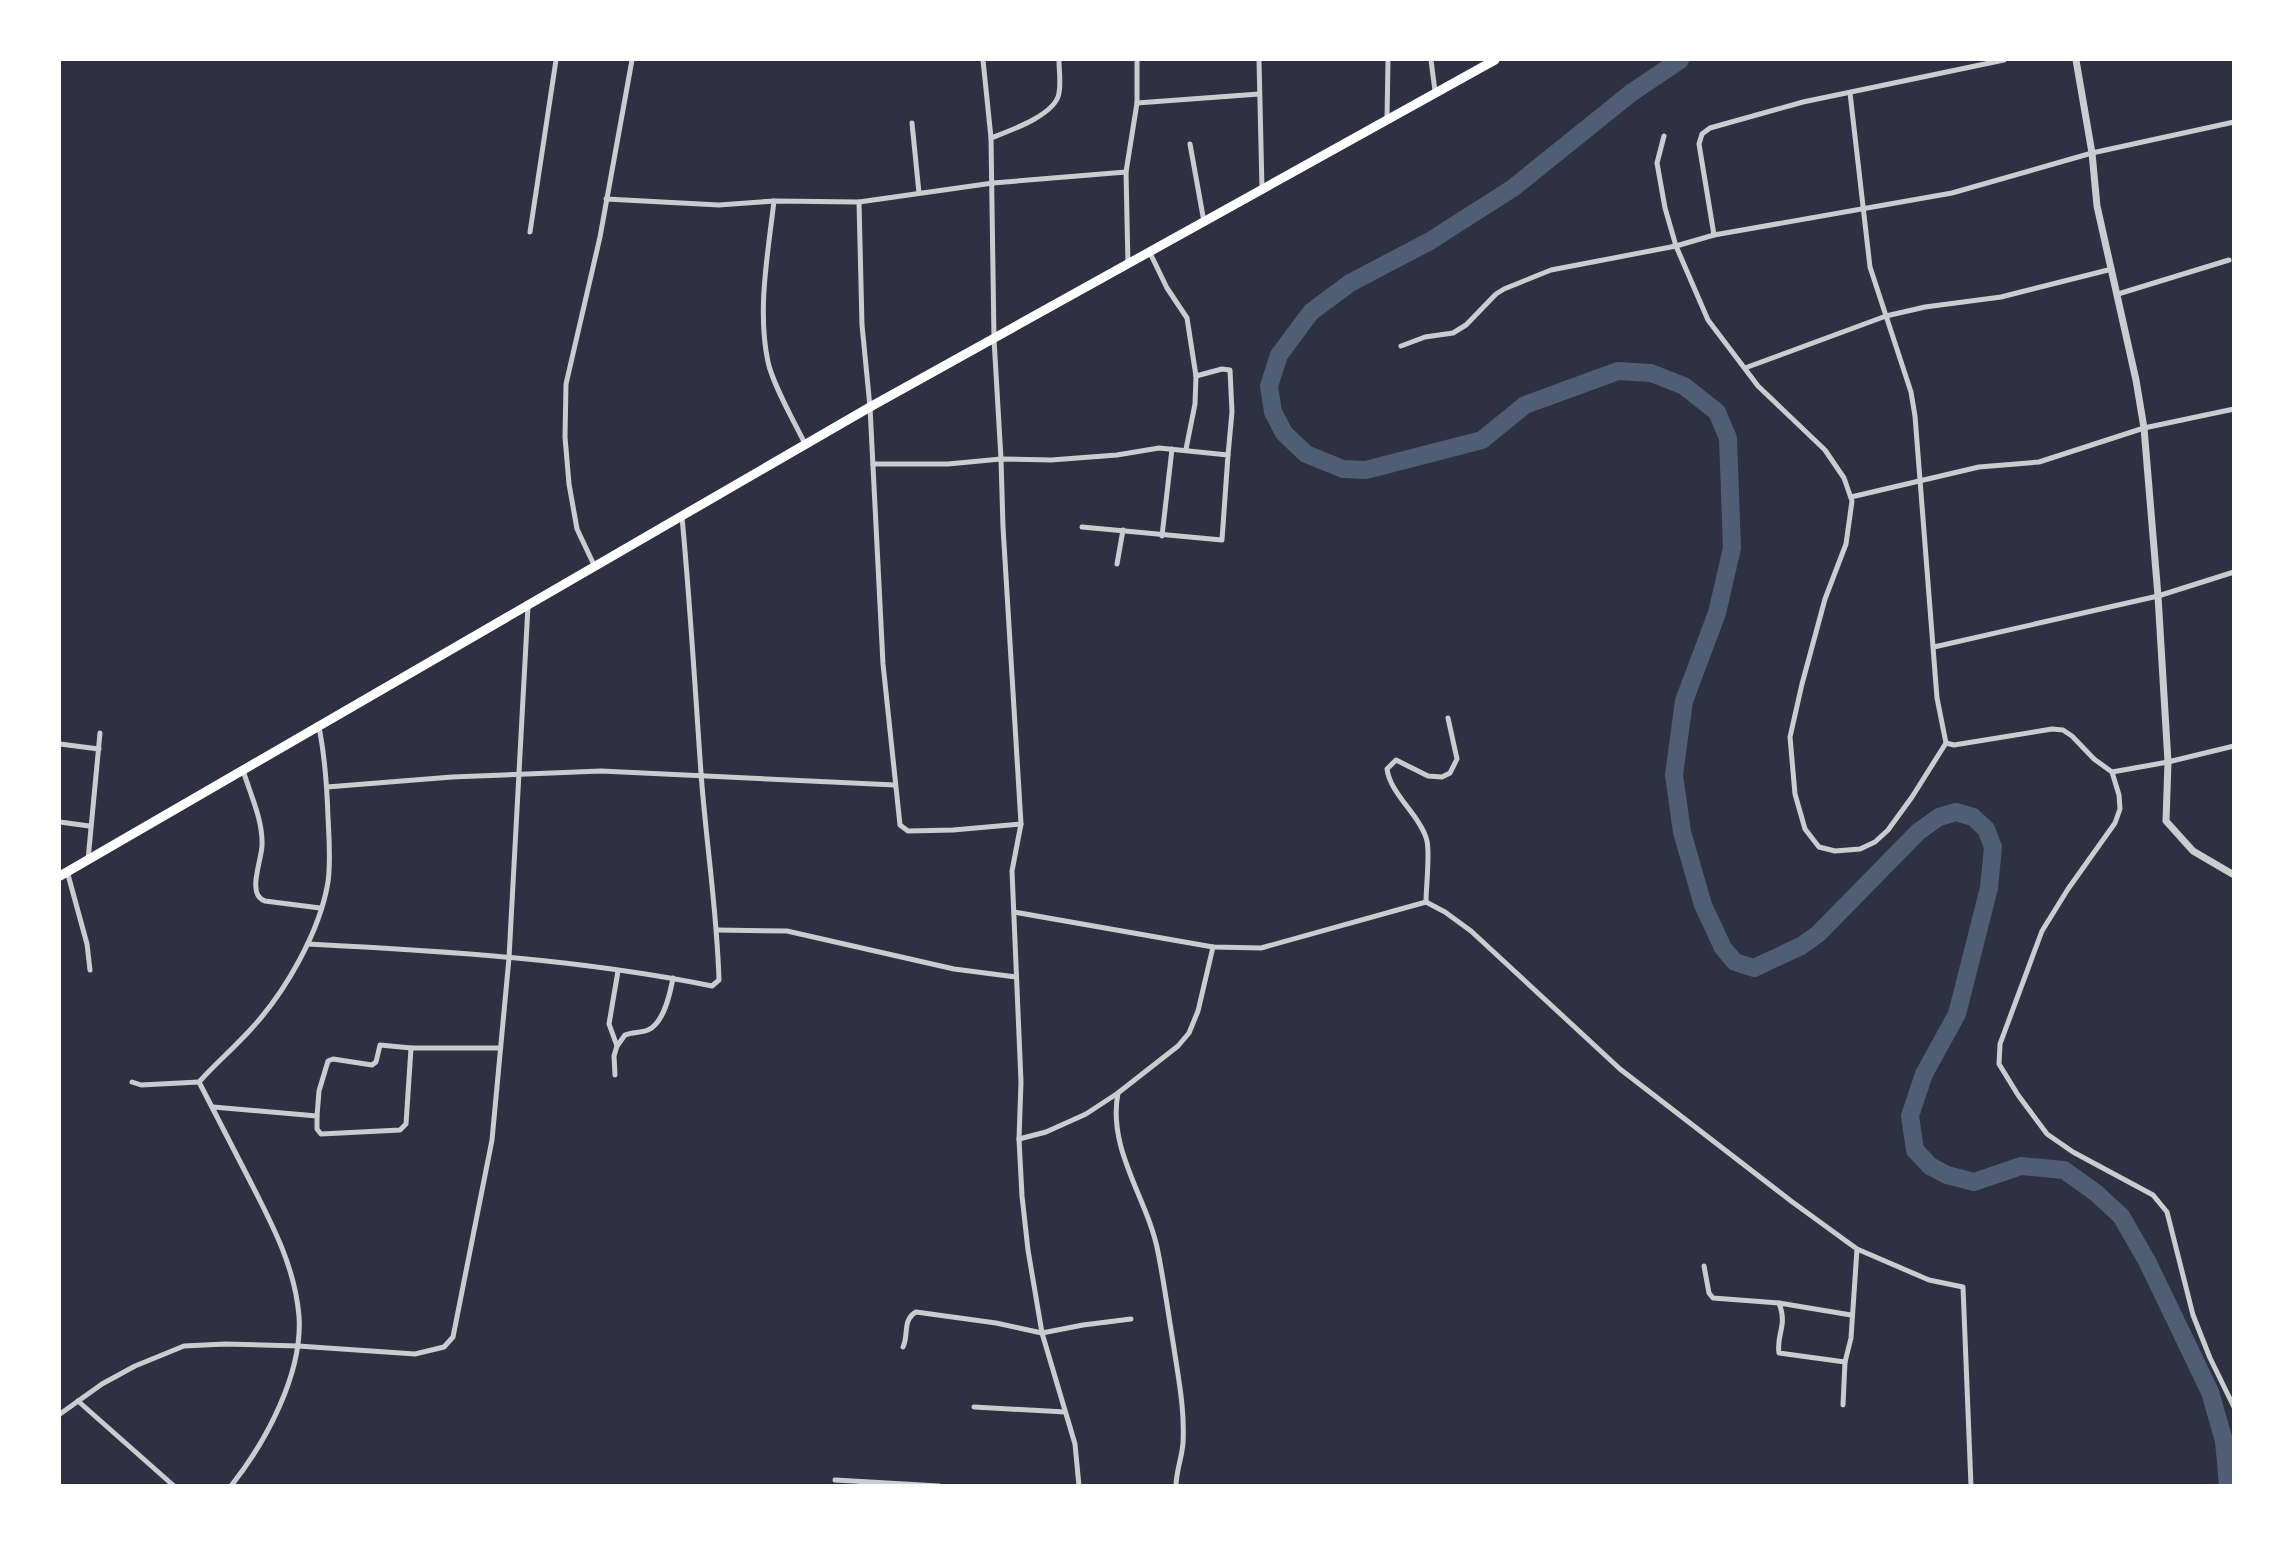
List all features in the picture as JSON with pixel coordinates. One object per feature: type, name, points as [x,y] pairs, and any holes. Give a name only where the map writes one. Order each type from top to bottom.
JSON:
[{"type":"highway","points":[[63,874],[870,407],[1495,60]]},
{"type":"street","points":[[530,232],[556,60]]},
{"type":"street","points":[[595,567],[577,529],[569,484],[565,404],[569,363],[597,250],[632,60]]},
{"type":"street","points":[[983,60],[991,138],[995,339],[1003,527],[1021,824],[1012,872],[1021,1082],[1019,1139],[1028,1250],[1042,1333],[1075,1444],[1079,1486]]},
{"type":"street","points":[[991,138],[1027,124],[1052,106],[1059,93],[1059,60]]},
{"type":"street","points":[[1128,265],[1126,172],[1137,103],[1137,60]]},
{"type":"street","points":[[1259,60],[1262,189]]},
{"type":"street","points":[[1387,119],[1388,60]]},
{"type":"street","points":[[1432,60],[1435,91]]},
{"type":"street","points":[[1714,236],[1699,144],[1702,134],[1710,128],[1850,93],[2004,60]]},
{"type":"street","points":[[2076,60],[2092,153],[2097,206],[2118,294],[2144,428],[2168,762],[2166,821],[2193,850],[2234,875]]},
{"type":"street","points":[[1664,136],[1657,163],[1665,208],[1676,246],[1707,320],[1758,386],[1825,450],[1844,478],[1851,497],[1846,544],[1825,599],[1790,737],[1795,794],[1805,829],[1819,847],[1835,851],[1860,849],[1875,842],[1888,830],[1946,743],[1937,698],[1911,392],[1870,267],[1850,93]]},
{"type":"street","points":[[1137,103],[1259,94]]},
{"type":"street","points":[[1401,346],[1425,337],[1453,333],[1472,320],[1504,289],[1551,270],[1864,207],[1952,193],[2092,153],[2234,122]]},
{"type":"street","points":[[912,123],[919,193]]},
{"type":"street","points":[[1190,144],[1204,222]]},
{"type":"street","points":[[607,200],[719,205],[774,201],[859,202],[993,183],[1126,172]]},
{"type":"street","points":[[774,201],[764,278],[768,361],[806,446]]},
{"type":"street","points":[[859,202],[862,325],[870,407],[883,664],[900,825],[908,831],[1021,824]]},
{"type":"street","points":[[1150,253],[1167,288],[1187,318],[1196,376],[1195,404],[1186,449]]},
{"type":"street","points":[[2118,294],[2229,260]]},
{"type":"street","points":[[1745,368],[1886,316],[1925,307],[2001,297],[2112,269]]},
{"type":"street","points":[[1082,527],[1222,540],[1232,412],[1230,370],[1222,369],[1196,376]]},
{"type":"street","points":[[1851,497],[1979,467],[2039,462],[2144,428],[2234,409]]},
{"type":"street","points":[[873,464],[948,464],[1002,459],[1051,460],[1117,455],[1159,448],[1228,455]]},
{"type":"street","points":[[1162,536],[1172,449]]},
{"type":"street","points":[[308,944],[509,958],[673,978],[712,986],[717,984],[717,930],[701,775],[693,635],[682,517]]},
{"type":"street","points":[[1117,564],[1122,530]]},
{"type":"street","points":[[1934,647],[2158,596],[2234,572]]},
{"type":"street","points":[[60,1414],[102,1384],[135,1366],[184,1346],[298,1346],[415,1354],[444,1347],[453,1337],[492,1140],[509,958],[528,606]]},
{"type":"street","points":[[1426,902],[1427,841],[1406,803],[1388,779],[1387,769],[1396,760],[1428,776],[1442,778],[1450,773],[1457,759],[1448,718]]},
{"type":"street","points":[[132,1082],[141,1086],[200,1082],[253,1028],[280,991],[308,944],[328,884],[330,861],[325,754],[319,726]]},
{"type":"street","points":[[1946,743],[1954,745],[2052,729],[2063,730],[2112,772],[2120,809],[2115,823],[2042,931],[2000,1044],[1999,1064],[2047,1134],[2073,1152],[2152,1195],[2167,1212],[2193,1315],[2210,1358],[2234,1406]]},
{"type":"street","points":[[88,860],[89,827],[100,733]]},
{"type":"street","points":[[60,744],[99,749]]},
{"type":"street","points":[[2112,772],[2234,746]]},
{"type":"street","points":[[243,770],[260,825],[262,844],[257,895],[265,901],[320,908]]},
{"type":"street","points":[[327,788],[518,773],[601,771],[895,785]]},
{"type":"street","points":[[60,822],[89,827]]},
{"type":"street","points":[[63,874],[87,944],[90,970]]},
{"type":"street","points":[[1014,912],[1213,947],[1261,948],[1426,902],[1445,912],[1471,931],[1620,1069],[1791,1201],[1857,1248],[1929,1280],[1963,1287],[1971,1486]]},
{"type":"street","points":[[717,930],[787,930],[954,969],[1016,977]]},
{"type":"street","points":[[1019,1139],[1046,1132],[1086,1114],[1164,1058],[1189,1033],[1198,1011],[1200,993],[1213,947]]},
{"type":"street","points":[[617,1046],[609,1024],[618,971]]},
{"type":"street","points":[[614,1075],[617,1046],[625,1035],[653,1027],[668,999],[673,978]]},
{"type":"street","points":[[411,1048],[404,1128],[321,1134],[317,1129],[319,1091],[328,1061],[333,1059],[372,1065],[376,1062],[380,1045],[411,1048],[500,1048]]},
{"type":"street","points":[[200,1082],[280,1241],[296,1292],[299,1318],[298,1346],[291,1377],[260,1446],[231,1486]]},
{"type":"street","points":[[1118,1093],[1116,1116],[1119,1134],[1127,1167],[1154,1236],[1180,1384],[1183,1446],[1176,1486]]},
{"type":"street","points":[[213,1107],[317,1116]]},
{"type":"street","points":[[1843,1405],[1857,1248]]},
{"type":"street","points":[[1704,1266],[1709,1293],[1713,1298],[1779,1303],[1852,1315]]},
{"type":"street","points":[[1779,1303],[1783,1314],[1779,1353],[1845,1362]]},
{"type":"street","points":[[903,1348],[907,1321],[909,1316],[916,1312],[996,1323],[1042,1333],[1131,1319]]},
{"type":"street","points":[[78,1401],[174,1486]]},
{"type":"street","points":[[974,1407],[1065,1412]]},
{"type":"street","points":[[835,1480],[939,1486]]},
{"type":"waterway","points":[[1680,60],[1631,93],[1513,188],[1430,241],[1350,283],[1311,312],[1279,355],[1269,386],[1273,412],[1284,433],[1306,454],[1343,469],[1366,470],[1482,440],[1525,405],[1618,371],[1651,373],[1684,386],[1717,412],[1728,438],[1732,548],[1717,613],[1684,701],[1674,775],[1682,832],[1703,905],[1723,948],[1735,962],[1754,968],[1801,946],[1818,934],[1918,832],[1939,817],[1956,812],[1973,817],[1986,829],[1993,847],[1989,888],[1957,1014],[1924,1074],[1910,1116],[1915,1150],[1930,1166],[1947,1175],[1974,1182],[2021,1166],[2064,1170],[2096,1193],[2121,1216],[2147,1261],[2210,1392],[2224,1441],[2228,1486]]}]
